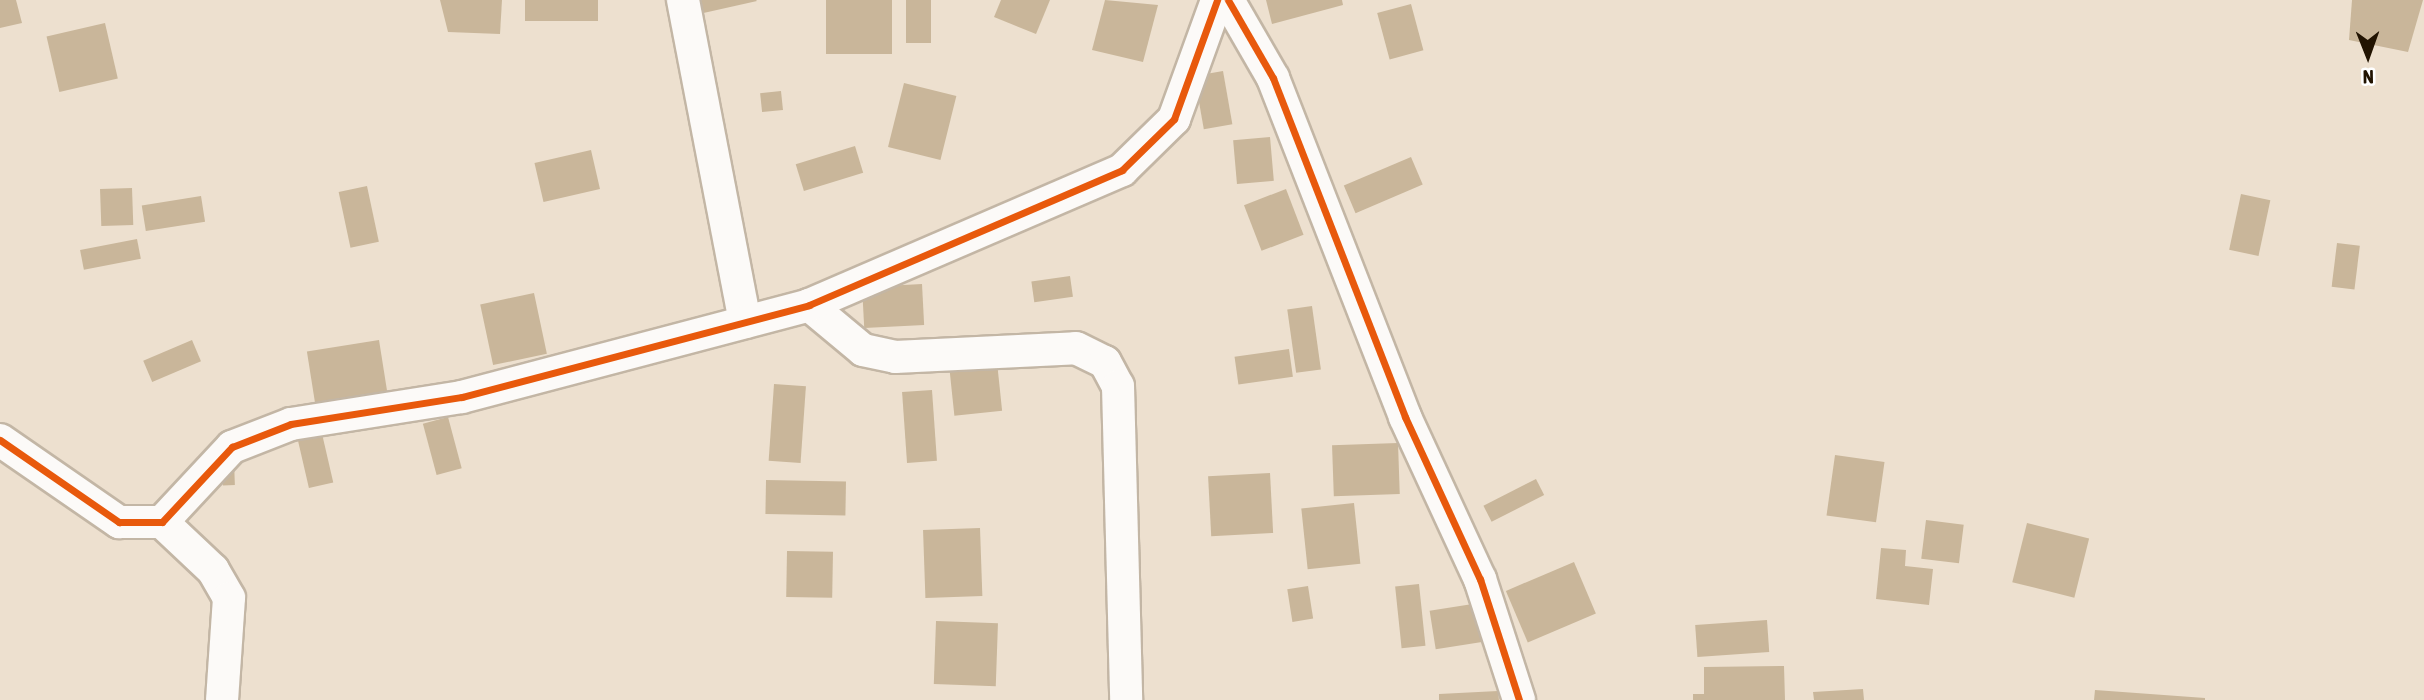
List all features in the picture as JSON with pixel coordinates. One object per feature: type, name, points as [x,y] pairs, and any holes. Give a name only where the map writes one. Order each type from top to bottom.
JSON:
[{"type":"street","points":[[683,0],[745,322]]},
{"type":"street","points":[[162,522],[232,447],[291,424],[462,397],[808,305],[1122,170],[1174,119],[1217,0]]},
{"type":"street","points":[[1228,0],[1273,78],[1405,417],[1480,579],[1519,700]]},
{"type":"street","points":[[808,305],[863,350],[895,357],[1076,348],[1105,362],[1118,386],[1126,700]]},
{"type":"street","points":[[0,440],[119,522],[162,522],[213,570],[229,598],[222,700]]},
{"type":"building","points":[[0,0],[16,0],[22,23],[0,28]]},
{"type":"building","points":[[440,0],[502,0],[500,34],[448,32]]},
{"type":"building","points":[[525,0],[598,0],[598,21],[525,21]]},
{"type":"building","points":[[696,0],[756,0],[757,1],[699,14]]},
{"type":"building","points":[[826,0],[892,0],[892,54],[826,54]]},
{"type":"building","points":[[906,0],[931,0],[931,43],[906,43]]},
{"type":"building","points":[[1001,0],[1050,0],[1036,34],[994,17]]},
{"type":"building","points":[[1105,0],[1158,5],[1143,62],[1092,50]]},
{"type":"building","points":[[1266,0],[1342,0],[1343,5],[1272,24]]},
{"type":"building","points":[[2352,0],[2423,0],[2408,52],[2349,40]]},
{"type":"building","points":[[1411,4],[1423,50],[1390,59],[1377,13]]},
{"type":"building","points":[[105,23],[118,79],[59,92],[47,36]]},
{"type":"building","points":[[1223,71],[1232,124],[1204,129],[1194,76]]},
{"type":"building","points":[[904,83],[956,96],[940,160],[888,147]]},
{"type":"building","points":[[781,91],[783,110],[762,112],[760,93]]},
{"type":"building","points":[[1270,137],[1274,181],[1237,184],[1233,140]]},
{"type":"building","points":[[855,146],[863,173],[804,191],[796,164]]},
{"type":"building","points":[[591,150],[600,189],[543,202],[534,163]]},
{"type":"building","points":[[1411,157],[1423,185],[1356,213],[1344,186]]},
{"type":"building","points":[[367,186],[379,242],[350,248],[339,192]]},
{"type":"building","points":[[132,188],[133,225],[101,226],[100,189]]},
{"type":"building","points":[[1286,189],[1304,235],[1262,251],[1244,205]]},
{"type":"building","points":[[2241,194],[2270,200],[2258,256],[2229,250]]},
{"type":"building","points":[[201,196],[205,222],[146,231],[142,205]]},
{"type":"building","points":[[137,239],[141,259],[84,270],[80,250]]},
{"type":"building","points":[[2337,243],[2360,246],[2354,289],[2332,287]]},
{"type":"building","points":[[1070,276],[1073,297],[1034,302],[1031,281]]},
{"type":"building","points":[[922,284],[924,325],[864,328],[862,287]]},
{"type":"building","points":[[534,293],[547,354],[493,365],[480,304]]},
{"type":"building","points":[[1312,306],[1321,369],[1296,373],[1287,309]]},
{"type":"building","points":[[192,340],[201,361],[152,382],[143,361]]},
{"type":"building","points":[[379,340],[388,397],[316,409],[307,351]]},
{"type":"building","points":[[1289,349],[1293,377],[1238,384],[1235,357]]},
{"type":"building","points":[[997,362],[1002,411],[954,416],[949,367]]},
{"type":"building","points":[[774,384],[806,386],[801,463],[769,461]]},
{"type":"building","points":[[932,390],[937,461],[907,463],[902,392]]},
{"type":"building","points":[[448,417],[462,468],[437,475],[423,424]]},
{"type":"building","points":[[320,425],[333,482],[309,488],[296,431]]},
{"type":"building","points":[[1398,443],[1400,494],[1334,496],[1332,445]]},
{"type":"building","points":[[1835,455],[1885,462],[1876,522],[1827,515]]},
{"type":"building","points":[[222,460],[234,460],[235,485],[223,485]]},
{"type":"building","points":[[1270,473],[1273,533],[1211,536],[1208,476]]},
{"type":"building","points":[[1536,479],[1544,495],[1492,522],[1483,506]]},
{"type":"building","points":[[766,480],[846,481],[845,515],[765,514]]},
{"type":"building","points":[[1354,503],[1360,564],[1308,569],[1301,509]]},
{"type":"building","points":[[1926,520],[1964,525],[1959,563],[1921,559]]},
{"type":"building","points":[[2027,523],[2089,538],[2074,598],[2012,582]]},
{"type":"building","points":[[980,528],[982,596],[925,598],[923,530]]},
{"type":"building","points":[[1881,548],[1906,550],[1905,566],[1933,569],[1929,605],[1876,599]]},
{"type":"building","points":[[787,551],[833,552],[832,598],[786,597]]},
{"type":"building","points":[[1574,562],[1596,614],[1528,642],[1506,591]]},
{"type":"building","points":[[1419,584],[1425,646],[1402,648],[1395,587]]},
{"type":"building","points":[[1308,586],[1313,619],[1292,622],[1287,589]]},
{"type":"building","points":[[1479,603],[1485,642],[1436,649],[1430,611]]},
{"type":"building","points":[[1767,620],[1769,652],[1697,657],[1695,625]]},
{"type":"building","points":[[936,621],[998,623],[996,686],[934,684]]},
{"type":"building","points":[[1784,666],[1785,700],[1693,700],[1693,694],[1704,694],[1704,667]]},
{"type":"building","points":[[1863,689],[1864,700],[1814,700],[1813,692]]},
{"type":"building","points":[[2095,690],[2205,698],[2205,700],[2094,700]]},
{"type":"building","points":[[1498,691],[1499,700],[1439,700],[1439,694]]},
{"type":"cycle path","points":[[0,440],[119,522],[162,522],[232,447],[291,424],[462,397],[809,305],[1122,170],[1174,119],[1217,0]]},
{"type":"cycle path","points":[[1228,0],[1273,78],[1405,417],[1480,579],[1519,700]]}]
